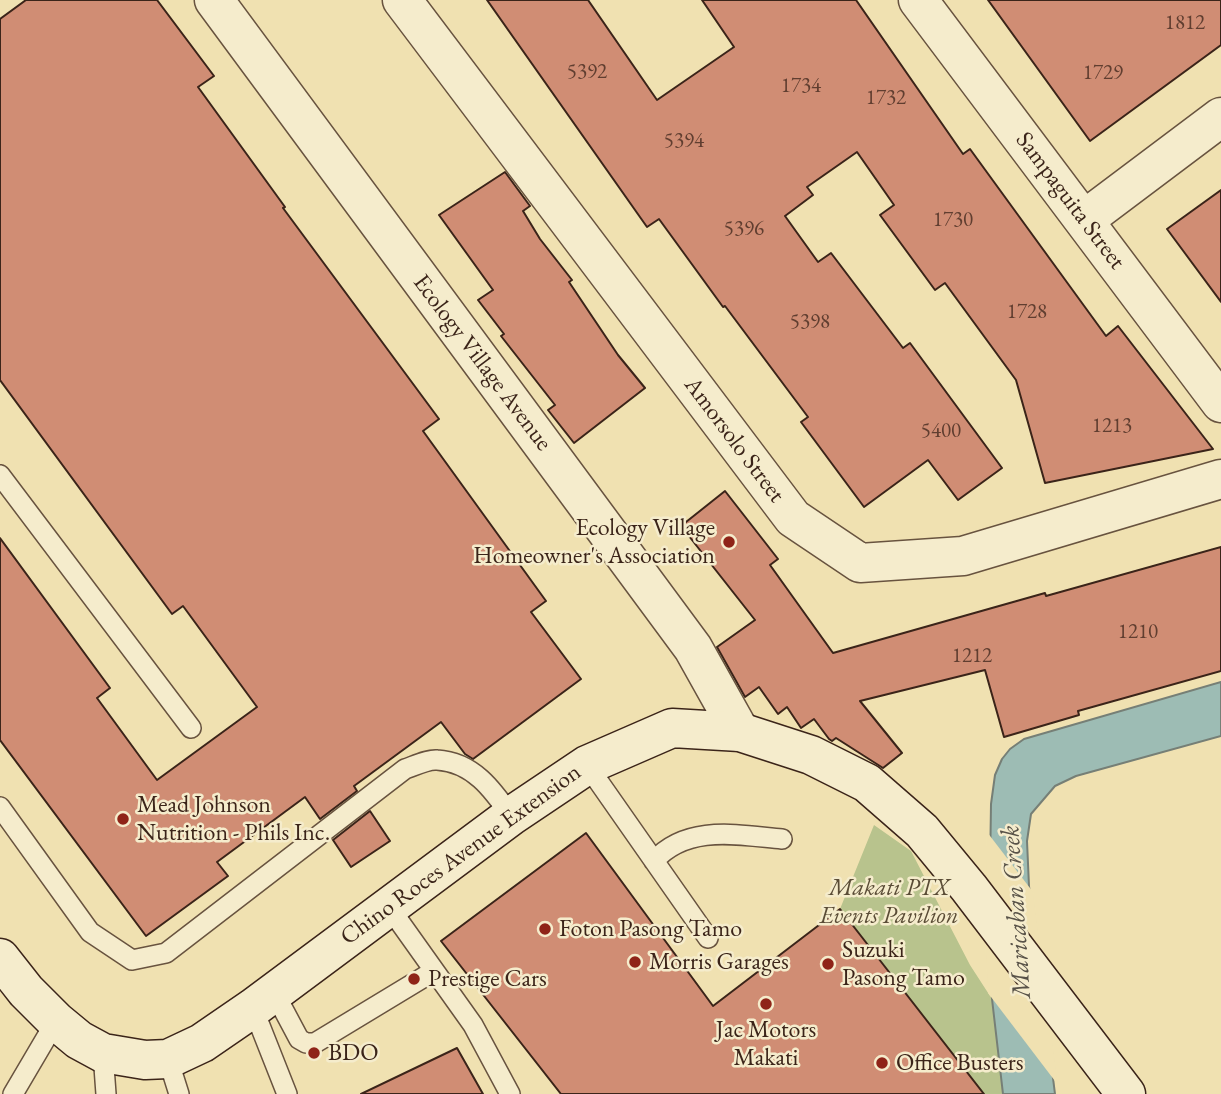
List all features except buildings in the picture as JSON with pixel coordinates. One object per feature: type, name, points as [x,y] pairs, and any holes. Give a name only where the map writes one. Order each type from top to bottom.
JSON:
[{"type":"street","name":"Ecology Village Avenue","points":[[214,0],[693,648],[740,732]]},
{"type":"street","name":"Amorsolo Street","points":[[402,0],[793,518],[860,563],[963,556],[1221,479]]},
{"type":"street","name":"Sampaguita Street","points":[[918,0],[1221,403]]},
{"type":"street","points":[[1084,220],[1221,117]]},
{"type":"street","name":"Chino Roces Avenue Extension","points":[[0,958],[26,991],[79,1040],[103,1054],[145,1060],[173,1077],[202,1043],[511,817],[587,765],[672,727],[740,732],[811,755],[867,783],[922,831],[970,888],[1126,1094]]},
{"type":"lane","points":[[0,475],[191,728]]},
{"type":"lane","points":[[0,807],[90,932],[132,960],[166,953],[405,769],[436,760],[465,767],[489,785],[511,817]]},
{"type":"lane","points":[[587,765],[708,937]]},
{"type":"lane","points":[[654,861],[678,841],[695,836],[722,834],[782,839]]},
{"type":"lane","points":[[388,906],[473,1025],[510,1094]]},
{"type":"lane","points":[[263,1000],[299,1039],[306,1043],[315,1043],[434,971]]},
{"type":"lane","points":[[263,1000],[287,1094]]},
{"type":"lane","points":[[13,1094],[56,1021]]},
{"type":"lane","points":[[103,1054],[106,1094]]},
{"type":"green space","name":"Makati PTX Events Pavilion","points":[[874,825],[911,851],[970,965],[992,999],[1003,1094],[984,1094],[840,909]]},
{"type":"water","name":"Maricaban Creek","points":[[1221,682],[1221,736],[1076,776],[1055,786],[1031,814],[1027,841],[1029,886],[1055,1094],[1003,1094],[992,999],[989,936],[991,804],[995,775],[1002,759],[1024,739]]},
{"type":"pier","points":[[987,832],[1033,892],[1058,1085],[988,993],[985,936]]},
{"type":"place","name":"Ecology Village Homeowner's Association","points":[[729,542]]},
{"type":"place","name":"Mead Johnson Nutrition - Phils Inc.","points":[[123,819]]},
{"type":"place","name":"Foton Pasong Tamo","points":[[545,929]]},
{"type":"place","name":"Morris Garages","points":[[635,962]]},
{"type":"place","name":"Suzuki Pasong Tamo","points":[[828,964]]},
{"type":"place","name":"Prestige Cars","points":[[414,979]]},
{"type":"place","name":"Jac Motors Makati","points":[[766,1004]]},
{"type":"place","name":"BDO","points":[[314,1053]]},
{"type":"place","name":"Office Busters","points":[[882,1063]]}]
